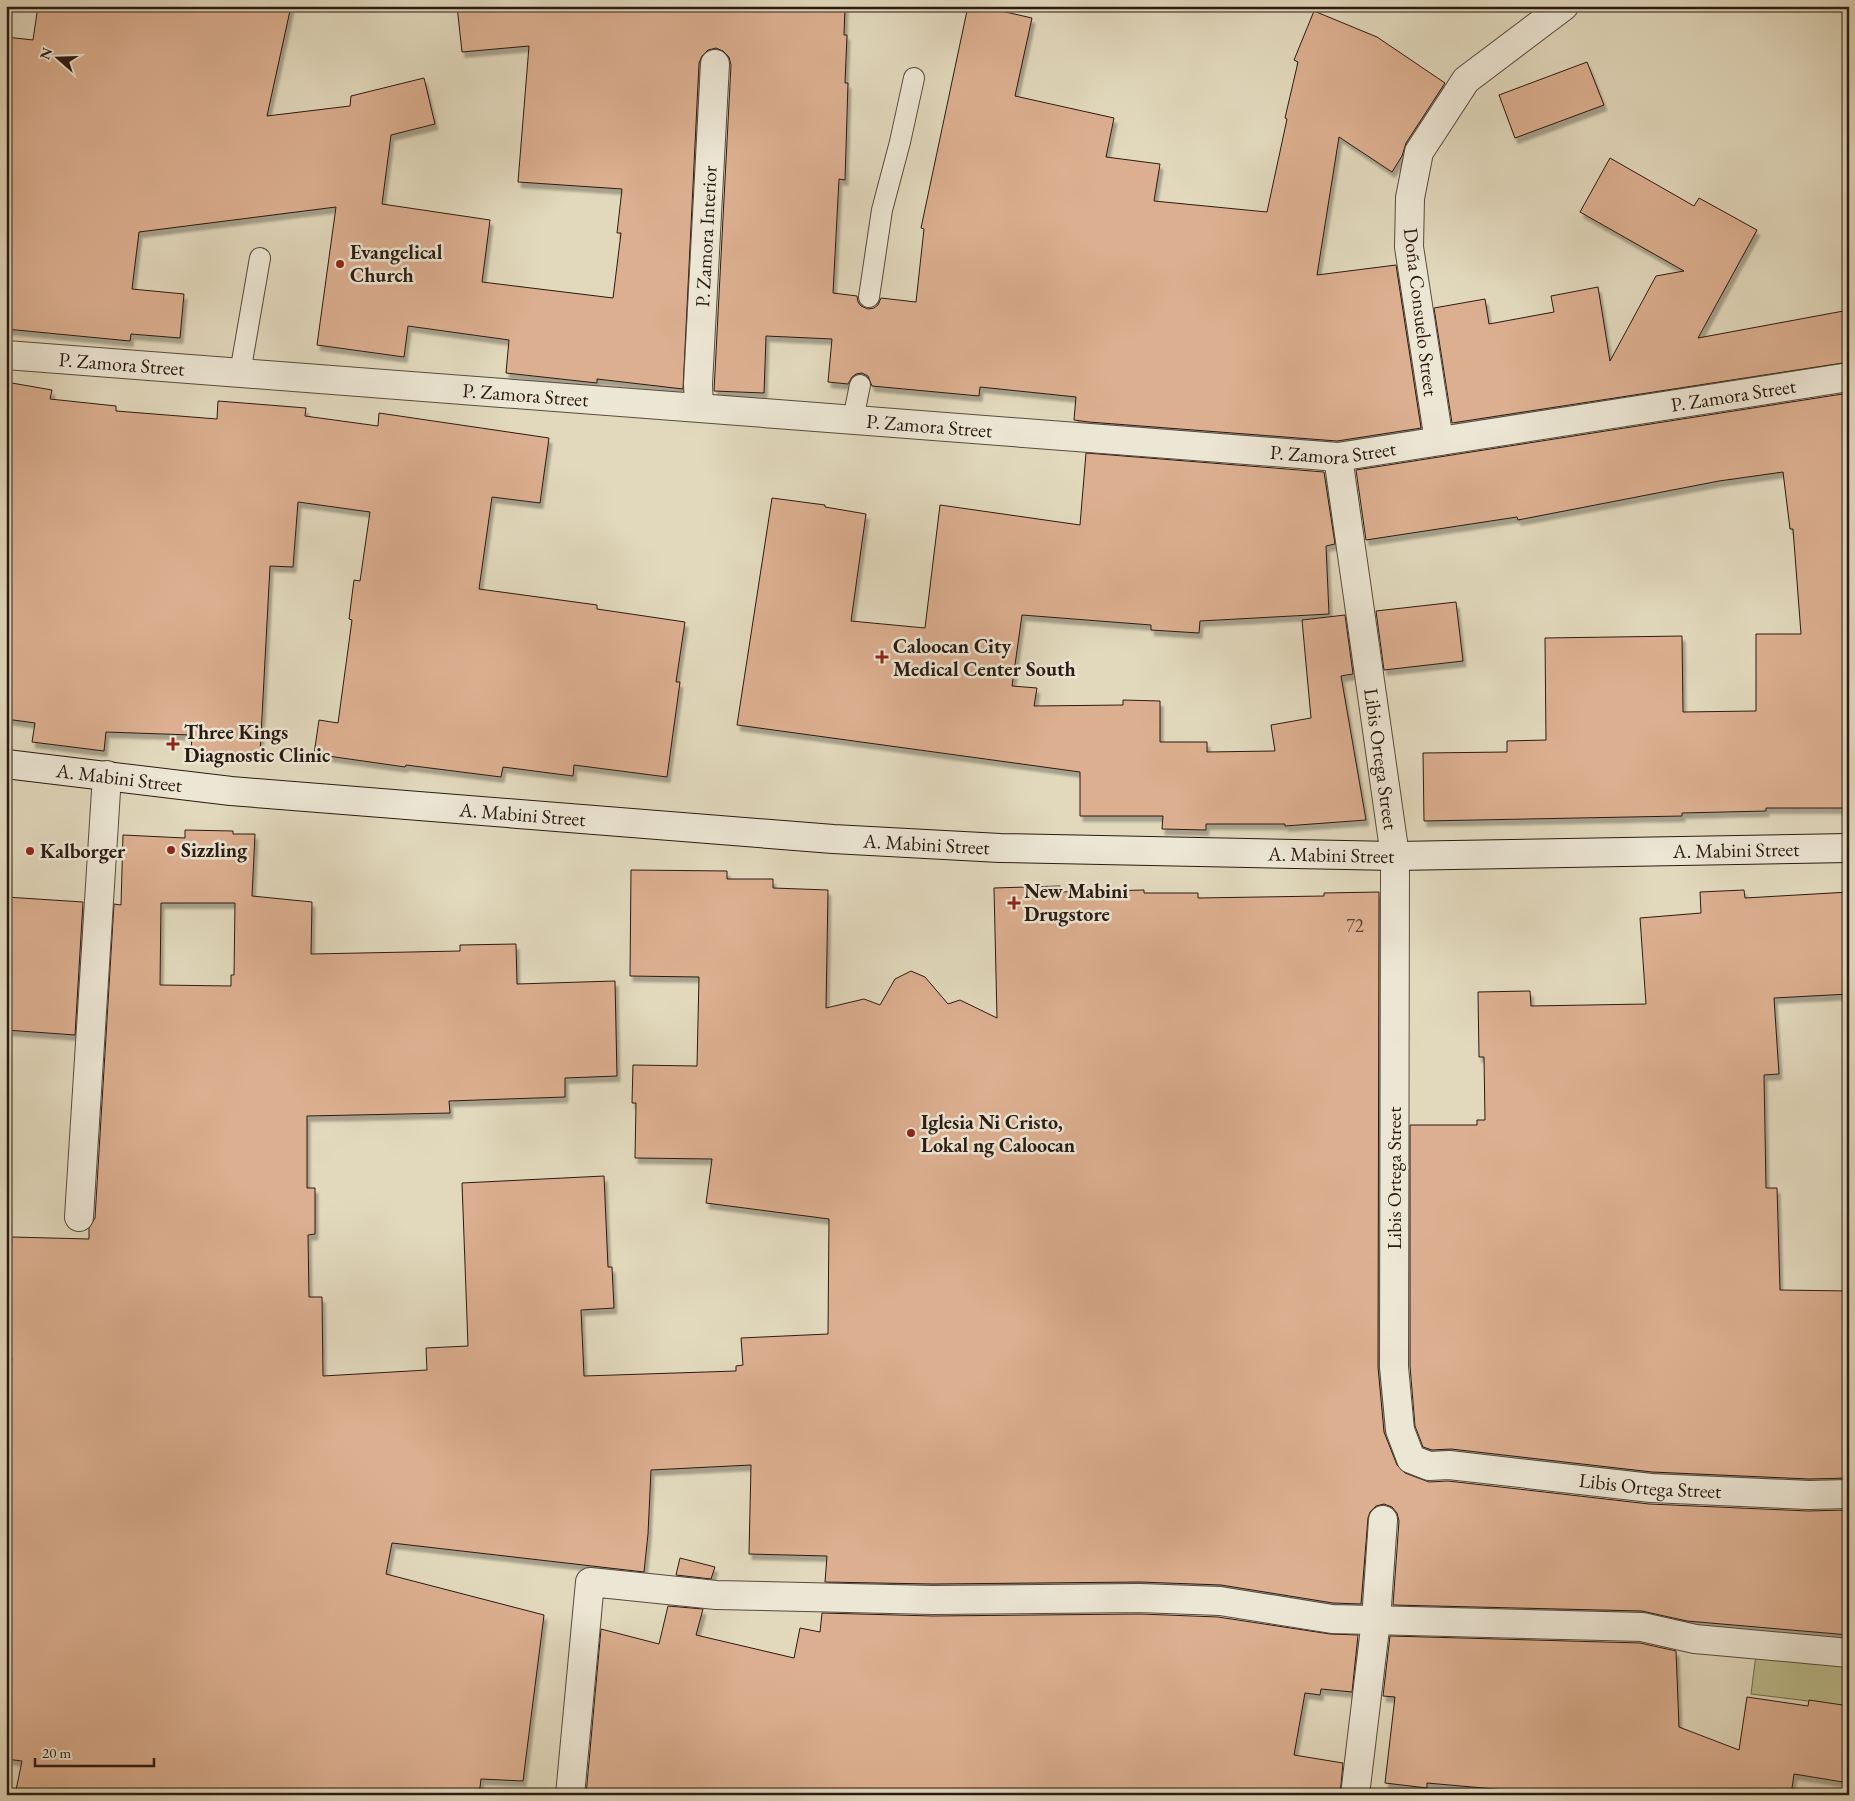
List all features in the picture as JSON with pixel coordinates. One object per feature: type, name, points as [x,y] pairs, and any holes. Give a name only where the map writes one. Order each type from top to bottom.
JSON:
[{"type":"street","name":"Doña Consuelo Street","points":[[1439,441],[1409,247],[1410,198],[1419,152],[1466,80],[1564,6]]},
{"type":"street","name":"P. Zamora Interior","points":[[699,407],[698,384],[714,64]]},
{"type":"street","name":"P. Zamora Street","points":[[6,355],[1338,457],[1849,377]]},
{"type":"street","name":"Libis Ortega Street","points":[[1338,457],[1395,856],[1394,1367],[1400,1430],[1411,1459],[1429,1466],[1449,1465],[1650,1488],[1809,1495],[1849,1494]]},
{"type":"street","name":"A. Mabini Street","points":[[6,764],[107,775],[231,792],[833,839],[1000,848],[1395,856],[1849,848]]},
{"type":"street","points":[[79,1217],[107,775]]},
{"type":"street","points":[[1355,1795],[1376,1620],[1383,1520]]},
{"type":"street","points":[[570,1795],[590,1582],[716,1595],[932,1600],[1140,1598],[1220,1601],[1332,1619],[1642,1627],[1695,1639],[1849,1653]]},
{"type":"lane","points":[[869,297],[882,210],[914,78]]},
{"type":"lane","points":[[240,373],[260,258]]},
{"type":"lane","points":[[853,419],[860,385]]},
{"type":"green space","points":[[1759,1631],[1849,1641],[1849,1706],[1751,1694]]},
{"type":"building","points":[[38,6],[291,6],[267,116],[350,106],[351,96],[424,78],[435,124],[391,135],[382,204],[490,220],[482,282],[613,298],[621,233],[617,233],[622,189],[518,182],[529,46],[462,52],[457,6],[845,6],[844,35],[847,35],[845,83],[848,83],[845,180],[839,179],[833,293],[857,296],[861,306],[868,309],[878,305],[881,298],[916,302],[924,229],[921,228],[968,6],[979,6],[1032,18],[1015,96],[1114,118],[1106,157],[1160,164],[1154,201],[1267,212],[1298,62],[1294,60],[1314,11],[1377,37],[1445,83],[1406,143],[1402,156],[1392,172],[1339,137],[1317,275],[1396,265],[1421,428],[1337,441],[1074,420],[1076,397],[980,387],[979,396],[872,386],[868,376],[862,373],[852,377],[848,384],[828,382],[832,339],[766,336],[764,393],[714,391],[731,65],[729,57],[723,51],[716,48],[708,50],[702,56],[699,63],[683,389],[597,379],[597,383],[506,373],[509,340],[408,326],[404,357],[317,345],[336,207],[139,232],[132,289],[184,294],[180,338],[131,334],[130,341],[6,329],[6,37],[33,40]]},
{"type":"building","points":[[1587,62],[1604,105],[1515,138],[1499,95]]},
{"type":"building","points":[[1610,158],[1694,206],[1699,198],[1757,230],[1698,338],[1849,310],[1849,362],[1452,423],[1434,308],[1485,299],[1489,324],[1554,312],[1551,296],[1598,287],[1610,361],[1656,276],[1684,271],[1580,212]]},
{"type":"building","points":[[6,382],[52,390],[50,399],[116,406],[116,411],[217,419],[218,401],[306,408],[305,416],[378,426],[379,413],[549,438],[540,503],[492,497],[479,589],[597,605],[597,609],[685,622],[676,682],[680,682],[667,777],[574,765],[573,776],[503,767],[501,777],[406,765],[405,767],[314,754],[319,720],[338,723],[352,620],[349,619],[354,580],[360,581],[370,512],[298,502],[293,567],[270,566],[260,754],[191,752],[192,735],[106,732],[104,751],[32,742],[35,723],[6,719]]},
{"type":"building","points":[[1849,393],[1849,808],[1766,808],[1766,811],[1682,813],[1682,816],[1424,821],[1423,753],[1507,752],[1507,741],[1546,740],[1545,638],[1682,636],[1683,712],[1756,711],[1756,634],[1801,634],[1793,529],[1790,529],[1783,472],[1719,481],[1518,520],[1517,517],[1366,540],[1356,470]]},
{"type":"building","points":[[1086,453],[1324,472],[1335,544],[1326,546],[1329,614],[1200,621],[1199,633],[1151,630],[1151,625],[1022,615],[1012,686],[1037,688],[1034,706],[1123,705],[1123,700],[1160,701],[1160,742],[1207,742],[1207,752],[1275,751],[1271,725],[1311,718],[1302,620],[1345,615],[1353,674],[1341,676],[1366,820],[1285,826],[1285,824],[1206,824],[1206,830],[1162,829],[1163,816],[1080,816],[1080,772],[737,725],[772,498],[825,505],[825,507],[866,514],[851,621],[925,628],[940,505],[1080,525]]},
{"type":"building","points":[[1456,602],[1463,661],[1384,670],[1376,611]]},
{"type":"building","points":[[185,830],[233,831],[233,834],[255,834],[252,896],[312,902],[311,954],[460,951],[460,945],[516,944],[517,984],[615,981],[617,1076],[565,1078],[565,1097],[449,1101],[450,1113],[307,1116],[307,1188],[315,1188],[315,1234],[308,1235],[309,1297],[322,1297],[323,1376],[427,1370],[426,1348],[468,1346],[462,1183],[604,1176],[608,1267],[612,1267],[614,1308],[581,1310],[584,1376],[736,1371],[736,1366],[743,1365],[741,1338],[828,1334],[829,1219],[706,1203],[712,1159],[635,1158],[636,1103],[632,1103],[633,1065],[697,1066],[699,977],[630,976],[631,870],[727,871],[727,879],[773,879],[773,888],[828,890],[826,1008],[864,999],[880,1005],[895,979],[911,971],[925,977],[948,1004],[960,1000],[997,1018],[994,888],[1060,886],[1060,892],[1144,890],[1144,893],[1198,893],[1198,898],[1324,896],[1324,893],[1379,892],[1378,1367],[1384,1432],[1397,1465],[1405,1473],[1429,1482],[1448,1481],[1649,1504],[1808,1511],[1849,1510],[1849,1635],[1687,1621],[1642,1611],[1393,1605],[1399,1521],[1397,1513],[1392,1507],[1384,1504],[1376,1506],[1370,1512],[1368,1518],[1361,1604],[1333,1603],[1221,1585],[1140,1582],[933,1584],[825,1582],[827,1556],[749,1554],[751,1465],[651,1470],[644,1572],[392,1543],[386,1574],[544,1615],[523,1781],[481,1779],[479,1795],[15,1795],[22,1761],[6,1759],[6,1433],[12,1358],[8,1358],[12,1237],[89,1239],[89,1228],[95,1218],[114,904],[121,905],[123,835],[185,838]],"holes":[[[161,903],[235,903],[234,975],[231,975],[231,986],[160,985]]]},
{"type":"building","points":[[1744,890],[1745,898],[1849,892],[1849,994],[1774,998],[1779,1074],[1764,1075],[1766,1188],[1777,1188],[1780,1290],[1849,1291],[1849,1478],[1809,1479],[1652,1472],[1451,1449],[1432,1450],[1423,1447],[1415,1426],[1410,1366],[1410,1125],[1477,1125],[1477,1120],[1485,1120],[1484,1057],[1479,1057],[1478,992],[1530,991],[1531,1006],[1646,1004],[1640,918],[1701,913],[1700,892]]},
{"type":"building","points":[[6,897],[83,902],[75,1035],[6,1030]]},
{"type":"building","points":[[680,1558],[715,1567],[711,1579],[676,1575]]},
{"type":"building","points":[[668,1606],[703,1609],[696,1635],[794,1658],[800,1628],[820,1632],[822,1613],[933,1616],[1140,1614],[1218,1617],[1330,1634],[1358,1635],[1352,1692],[1321,1689],[1320,1695],[1305,1693],[1294,1755],[1343,1763],[1340,1795],[586,1795],[601,1629],[659,1644]]},
{"type":"building","points":[[1390,1636],[1640,1643],[1676,1651],[1679,1727],[1739,1750],[1747,1697],[1808,1706],[1809,1700],[1849,1706],[1849,1783],[1794,1774],[1791,1795],[1505,1795],[1506,1790],[1427,1783],[1427,1788],[1385,1783],[1395,1697],[1383,1696]]},
{"type":"place","name":"Evangelical Church","points":[[340,264]]},
{"type":"place","name":"Caloocan City Medical Center South","points":[[882,657]]},
{"type":"place","name":"Three Kings Diagnostic Clinic","points":[[173,744]]},
{"type":"place","name":"Sizzling","points":[[171,850]]},
{"type":"place","name":"Kalborger","points":[[30,851]]},
{"type":"place","name":"New Mabini Drugstore","points":[[1014,903]]},
{"type":"place","name":"Iglesia Ni Cristo, Lokal ng Caloocan","points":[[911,1133]]}]
